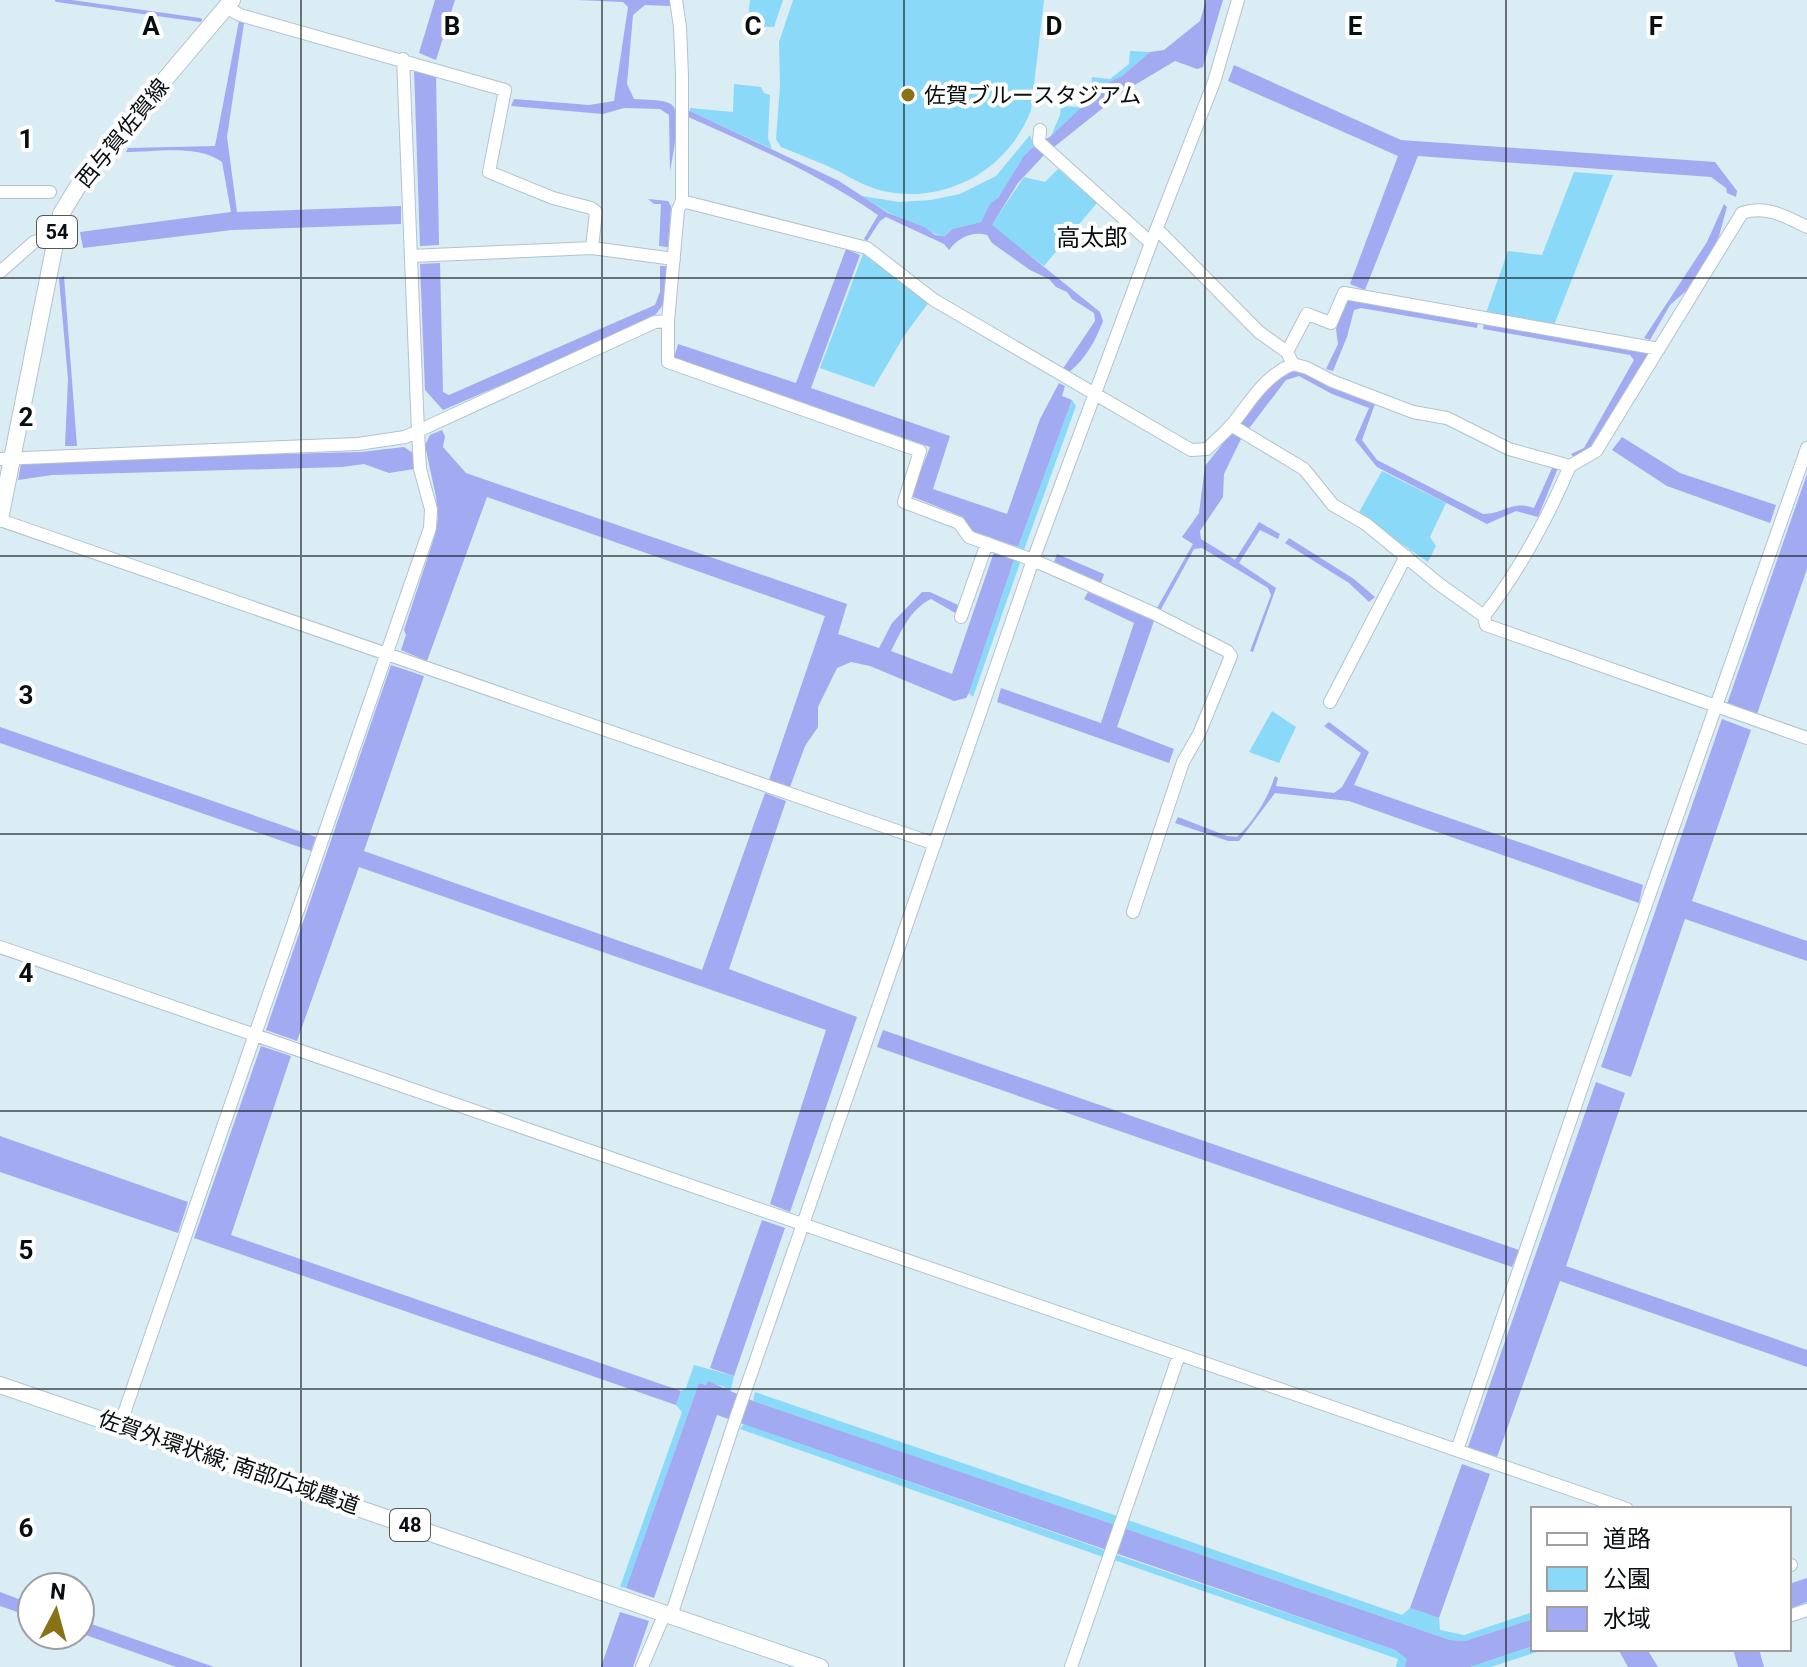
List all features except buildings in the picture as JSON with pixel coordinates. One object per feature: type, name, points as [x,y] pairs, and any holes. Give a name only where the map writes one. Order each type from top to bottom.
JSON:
[{"type":"main road","name":"西与賀佐賀線","points":[[0,520],[6,458],[61,214],[86,173],[229,4]]},
{"type":"main road","name":"佐賀外環状線; 南部広域農道","points":[[0,1385],[820,1667]]},
{"type":"street","points":[[676,0],[682,76],[682,201],[678,210],[668,321],[668,362],[920,451],[904,502],[959,523],[969,537],[1033,560],[1153,613],[1227,651],[1231,656],[1199,734],[1183,762],[1133,912]]},
{"type":"street","points":[[642,1667],[668,1614],[1033,560],[1214,82],[1238,0]]},
{"type":"street","points":[[229,4],[240,15],[505,90],[489,172],[553,198],[591,208],[596,212],[592,248]]},
{"type":"street","points":[[120,1425],[430,528],[431,509],[420,469],[403,59]]},
{"type":"street","points":[[1039,136],[1051,153],[1151,243]]},
{"type":"street","points":[[0,192],[50,192]]},
{"type":"street","points":[[682,201],[867,248],[934,300],[1191,450],[1207,449],[1233,426],[1262,384],[1290,358],[1307,314],[1331,323],[1344,293],[1659,349]]},
{"type":"street","points":[[1484,616],[1507,587],[1548,517],[1570,466],[1596,451],[1742,213],[1756,209],[1776,212],[1807,227]]},
{"type":"street","points":[[1157,229],[1259,332],[1307,368],[1332,381],[1413,412],[1447,418],[1509,449],[1570,466]]},
{"type":"street","points":[[2,267],[34,242],[56,236]]},
{"type":"street","points":[[411,256],[592,248],[674,259]]},
{"type":"street","points":[[6,458],[358,444],[405,437],[655,322],[668,321]]},
{"type":"street","points":[[1233,426],[1304,469],[1333,505],[1366,524],[1439,584],[1484,616],[1486,625],[1807,738]]},
{"type":"street","points":[[1457,1450],[1807,448]]},
{"type":"street","points":[[0,520],[935,844]]},
{"type":"street","points":[[961,617],[987,543]]},
{"type":"street","points":[[1330,702],[1406,556]]},
{"type":"street","points":[[0,947],[1621,1507]]},
{"type":"street","points":[[1071,1667],[1179,1355]]},
{"type":"green space","points":[[750,0],[783,0],[774,27],[747,26]]},
{"type":"green space","name":"佐賀ブルースタジアム","points":[[793,0],[1044,0],[1031,110],[1021,131],[1007,150],[972,178],[930,193],[883,191],[781,147],[776,139],[779,42]]},
{"type":"green space","points":[[1130,51],[1150,52],[1122,76],[1106,85],[1051,136],[1061,106],[1078,107],[1090,96],[1092,77],[1110,79],[1129,64]]},
{"type":"green space","points":[[734,84],[761,87],[764,93],[770,95],[768,138],[772,149],[690,111],[690,108],[733,112]]},
{"type":"green space","points":[[1030,135],[1034,146],[981,222],[952,229],[945,236],[915,226],[862,196],[899,202],[960,194],[996,176]]},
{"type":"green space","points":[[1058,169],[1097,203],[1044,266],[991,226],[1024,177],[1045,182]]},
{"type":"green space","points":[[1574,172],[1613,175],[1554,325],[1486,313],[1508,251],[1542,255]]},
{"type":"green space","points":[[863,254],[929,302],[904,336],[874,387],[820,368]]},
{"type":"green space","points":[[1072,400],[1076,406],[1024,550],[1018,547]]},
{"type":"green space","points":[[1382,471],[1446,503],[1430,537],[1436,546],[1428,562],[1358,514]]},
{"type":"green space","points":[[1014,560],[1020,563],[973,697],[969,693]]},
{"type":"green space","points":[[1272,711],[1296,727],[1279,763],[1249,752]]},
{"type":"green space","points":[[694,1365],[734,1376],[730,1393],[724,1391],[725,1387],[699,1383],[626,1588],[620,1587],[682,1412],[676,1405]]},
{"type":"green space","points":[[755,1392],[1117,1516],[1113,1525],[753,1401]]},
{"type":"green space","points":[[744,1424],[1104,1550],[1103,1557],[740,1429]]},
{"type":"green space","points":[[1128,1520],[1402,1615],[1410,1608],[1439,1618],[1440,1630],[1464,1635],[1531,1613],[1531,1620],[1465,1641],[1450,1640],[1126,1529]]},
{"type":"green space","points":[[1117,1555],[1395,1650],[1408,1659],[1405,1667],[1396,1667],[1398,1659],[1114,1560]]},
{"type":"green space","points":[[1531,1647],[1531,1651],[1540,1651],[1491,1667],[1470,1667]]},
{"type":"water","points":[[435,0],[455,0],[436,60],[419,53]]},
{"type":"water","points":[[577,0],[671,0],[670,6],[645,5],[633,15],[627,84],[634,99],[663,101],[674,109],[676,136],[670,172],[669,115],[660,109],[624,108],[603,114],[511,106],[514,99],[589,105],[614,101],[628,7],[623,2]]},
{"type":"water","points":[[1206,0],[1223,0],[1203,67],[1197,69],[1175,61],[1123,92],[1044,155],[1018,183],[992,225],[1100,312],[1103,321],[1093,342],[1080,362],[1068,373],[1062,370],[1095,321],[1094,313],[1049,279],[1030,270],[992,243],[987,235],[966,236],[949,250],[944,244],[886,217],[867,241],[864,239],[878,215],[808,173],[686,116],[687,110],[690,111],[839,181],[888,213],[924,227],[935,235],[945,236],[952,229],[981,222],[990,204],[998,198],[1024,156],[1034,146],[1051,136],[1106,84],[1122,76],[1150,52],[1164,50],[1200,21]]},
{"type":"water","points":[[239,21],[244,23],[227,137],[237,212],[401,206],[401,224],[232,230],[83,248],[80,232],[231,212],[222,162],[212,156],[189,151],[126,152],[128,148],[215,146]]},
{"type":"water","points":[[1234,65],[1401,140],[1715,162],[1737,191],[1736,197],[1727,193],[1726,188],[1711,177],[1418,156],[1365,290],[1350,284],[1398,156],[1228,81]]},
{"type":"water","points":[[414,69],[436,74],[439,245],[420,246]]},
{"type":"water","points":[[648,199],[668,201],[671,206],[668,247],[659,246],[661,204],[654,204]]},
{"type":"water","points":[[1724,204],[1727,207],[1719,236],[1708,258],[1686,291],[1670,305],[1650,340],[1644,338],[1707,242]]},
{"type":"water","points":[[846,249],[860,255],[811,388],[950,436],[933,489],[1007,514],[1040,419],[1059,383],[1065,386],[1062,396],[1072,400],[1018,547],[972,531],[963,517],[911,496],[930,447],[674,358],[678,344],[796,383]]},
{"type":"water","points":[[440,263],[443,392],[449,395],[655,305],[660,292],[660,266],[667,266],[663,305],[656,314],[443,410],[425,390],[420,264]]},
{"type":"water","points":[[64,276],[77,446],[65,446],[68,379],[59,279]]},
{"type":"water","points":[[1347,299],[1478,322],[1477,328],[1361,308],[1354,310],[1333,371],[1326,369],[1338,344],[1336,329]]},
{"type":"water","points":[[1484,322],[1645,351],[1648,356],[1587,452],[1575,459],[1571,454],[1584,448],[1634,360],[1630,355],[1483,329]]},
{"type":"water","points":[[1297,368],[1375,404],[1362,440],[1377,460],[1483,514],[1513,506],[1534,508],[1553,466],[1558,468],[1538,517],[1516,511],[1487,524],[1377,467],[1355,440],[1369,408],[1332,394],[1299,376],[1286,380],[1241,439],[1224,474],[1223,497],[1200,531],[1201,539],[1235,560],[1259,522],[1280,534],[1278,539],[1260,530],[1239,563],[1276,588],[1253,652],[1250,651],[1271,595],[1268,588],[1202,548],[1194,549],[1160,611],[1157,608],[1193,544],[1182,537],[1199,513],[1205,466],[1279,373]]},
{"type":"water","points":[[442,430],[445,436],[443,447],[466,473],[847,604],[838,634],[879,648],[892,623],[922,592],[930,592],[958,605],[957,614],[931,599],[924,603],[907,622],[891,651],[952,674],[994,552],[1014,560],[969,693],[966,698],[954,701],[870,666],[851,662],[837,668],[818,707],[818,727],[805,746],[790,787],[769,780],[825,616],[487,497],[427,661],[401,650],[406,635],[404,630],[438,518],[425,445],[430,435]]},
{"type":"water","points":[[1622,437],[1680,473],[1776,505],[1770,523],[1667,486],[1612,450]]},
{"type":"water","points":[[404,447],[413,453],[414,469],[389,473],[364,464],[52,475],[18,480],[21,464],[44,460],[361,452]]},
{"type":"water","points":[[1807,474],[1807,569],[1757,714],[1727,704]]},
{"type":"water","points":[[1289,538],[1354,579],[1375,597],[1369,602],[1349,583],[1285,543]]},
{"type":"water","points":[[1057,554],[1104,574],[1101,583],[1054,562]]},
{"type":"water","points":[[1088,592],[1154,621],[1117,727],[1174,749],[1169,763],[997,702],[1001,688],[1101,723],[1134,623],[1084,599]]},
{"type":"water","points":[[391,665],[424,676],[364,851],[702,970],[765,793],[786,801],[729,969],[857,1017],[790,1212],[770,1204],[826,1030],[359,867],[297,1041],[266,1030]]},
{"type":"water","points":[[1722,719],[1751,730],[1692,901],[1807,941],[1807,961],[1685,919],[1631,1077],[1601,1067]]},
{"type":"water","points":[[1329,722],[1369,752],[1354,785],[1643,885],[1639,903],[1349,801],[1275,793],[1239,841],[1228,841],[1175,823],[1178,817],[1237,837],[1260,809],[1275,776],[1278,778],[1276,786],[1334,793],[1342,787],[1361,753],[1324,726]]},
{"type":"water","points":[[0,727],[316,837],[311,851],[0,743]]},
{"type":"water","points":[[883,1030],[1519,1250],[1512,1267],[877,1047]]},
{"type":"water","points":[[261,1046],[291,1056],[231,1235],[681,1391],[676,1405],[194,1238]]},
{"type":"water","points":[[1596,1082],[1625,1093],[1566,1266],[1807,1350],[1807,1367],[1560,1281],[1497,1457],[1468,1447]]},
{"type":"water","points":[[0,1136],[188,1202],[178,1233],[0,1172]]},
{"type":"water","points":[[762,1220],[785,1228],[734,1376],[710,1368]]},
{"type":"water","points":[[708,1381],[753,1401],[1450,1640],[1465,1641],[1531,1620],[1531,1647],[1470,1667],[1405,1667],[1407,1659],[1395,1650],[717,1415],[654,1598],[626,1588],[699,1383],[706,1385]]},
{"type":"water","points":[[1462,1464],[1490,1474],[1439,1618],[1410,1608]]},
{"type":"water","points":[[1807,1578],[1807,1602],[1791,1608],[1791,1583]]},
{"type":"water","points":[[0,1592],[16,1598],[16,1612],[0,1606]]},
{"type":"water","points":[[620,1612],[649,1621],[633,1667],[601,1667]]},
{"type":"water","points":[[96,1626],[214,1667],[176,1667],[96,1639]]},
{"type":"water","points":[[1619,1651],[1648,1651],[1658,1667],[1628,1667]]},
{"type":"water","points":[[1734,1651],[1760,1651],[1764,1667],[1738,1667]]},
{"type":"waterway","points":[[57,0],[200,20]]},
{"type":"place","name":"佐賀ブルースタジアム","points":[[908,95]]},
{"type":"district","name":"高太郎","points":[[1092,238]]}]
